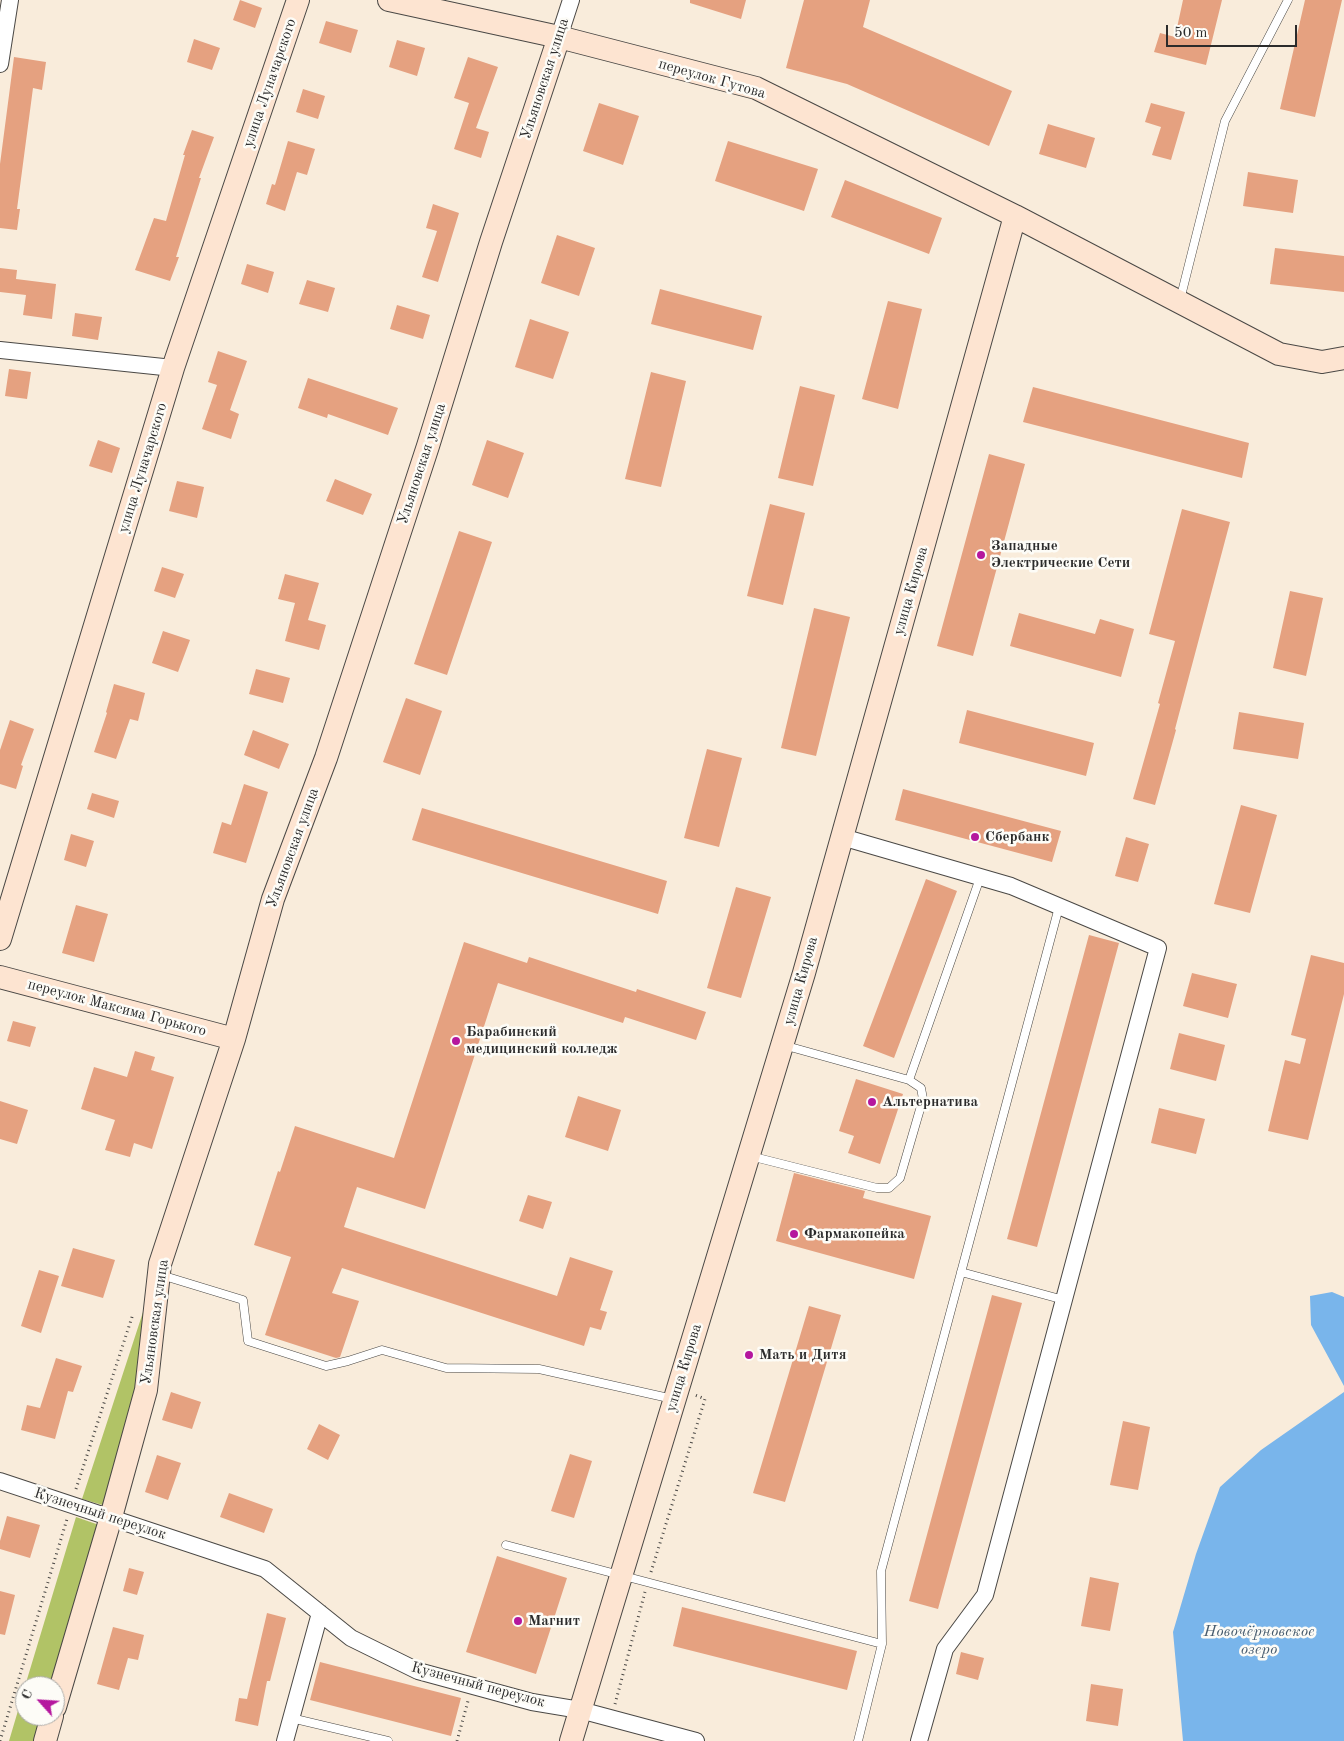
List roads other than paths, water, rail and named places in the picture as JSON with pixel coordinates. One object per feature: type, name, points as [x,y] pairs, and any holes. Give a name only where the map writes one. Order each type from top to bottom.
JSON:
[{"type":"street","points":[[0,64],[10,0]]},
{"type":"street","name":"улица Луначарского","points":[[0,939],[173,368],[298,0]]},
{"type":"street","name":"переулок Гутова","points":[[389,0],[558,37],[756,88],[1015,216],[1279,354],[1322,362],[1344,358]]},
{"type":"street","name":"Ульяновская улица","points":[[64,1676],[146,1390],[160,1264],[234,1039],[273,899],[330,749],[570,0]]},
{"type":"street","name":"улица Кирова","points":[[571,1741],[782,1045],[1015,216]]},
{"type":"street","points":[[0,350],[173,368]]},
{"type":"street","points":[[842,837],[1011,886],[1158,948],[985,1595],[945,1649],[919,1741]]},
{"type":"street","name":"переулок Максима Горького","points":[[0,977],[234,1039]]},
{"type":"street","name":"Кузнечный переулок","points":[[0,1481],[265,1569],[351,1638],[418,1671],[532,1702],[580,1710],[696,1741]]},
{"type":"street","points":[[285,1741],[320,1613]]},
{"type":"street","points":[[45,1741],[49,1726]]},
{"type":"lane","points":[[1180,302],[1225,121],[1288,0]]},
{"type":"lane","points":[[909,1080],[980,878]]},
{"type":"lane","points":[[858,1741],[882,1644],[881,1571],[1059,907]]},
{"type":"lane","points":[[748,1156],[877,1188],[889,1188],[900,1178],[923,1099],[921,1088],[909,1080],[782,1045]]},
{"type":"lane","points":[[961,1272],[1064,1300]]},
{"type":"lane","points":[[159,1275],[244,1300],[248,1341],[326,1366],[382,1350],[446,1368],[538,1369],[676,1394]]},
{"type":"lane","points":[[506,1545],[882,1644]]},
{"type":"lane","points":[[291,1718],[388,1741]]},
{"type":"water","points":[[1332,1292],[1344,1297],[1344,1386],[1311,1325],[1310,1296]]},
{"type":"water","name":"Новочёрновское озеро","points":[[1344,1392],[1344,1741],[1183,1741],[1173,1632],[1196,1554],[1220,1487],[1261,1450]]},
{"type":"place","name":"Западные Электрические Сети","points":[[981,555]]},
{"type":"place","name":"Сбербанк","points":[[975,837]]},
{"type":"place","name":"Барабинский медицинский колледж","points":[[456,1041]]},
{"type":"place","name":"Альтернатива","points":[[872,1102]]},
{"type":"place","name":"Фармакопейка","points":[[794,1234]]},
{"type":"place","name":"Мать и Дитя","points":[[749,1355]]},
{"type":"place","name":"Магнит","points":[[518,1621]]}]
